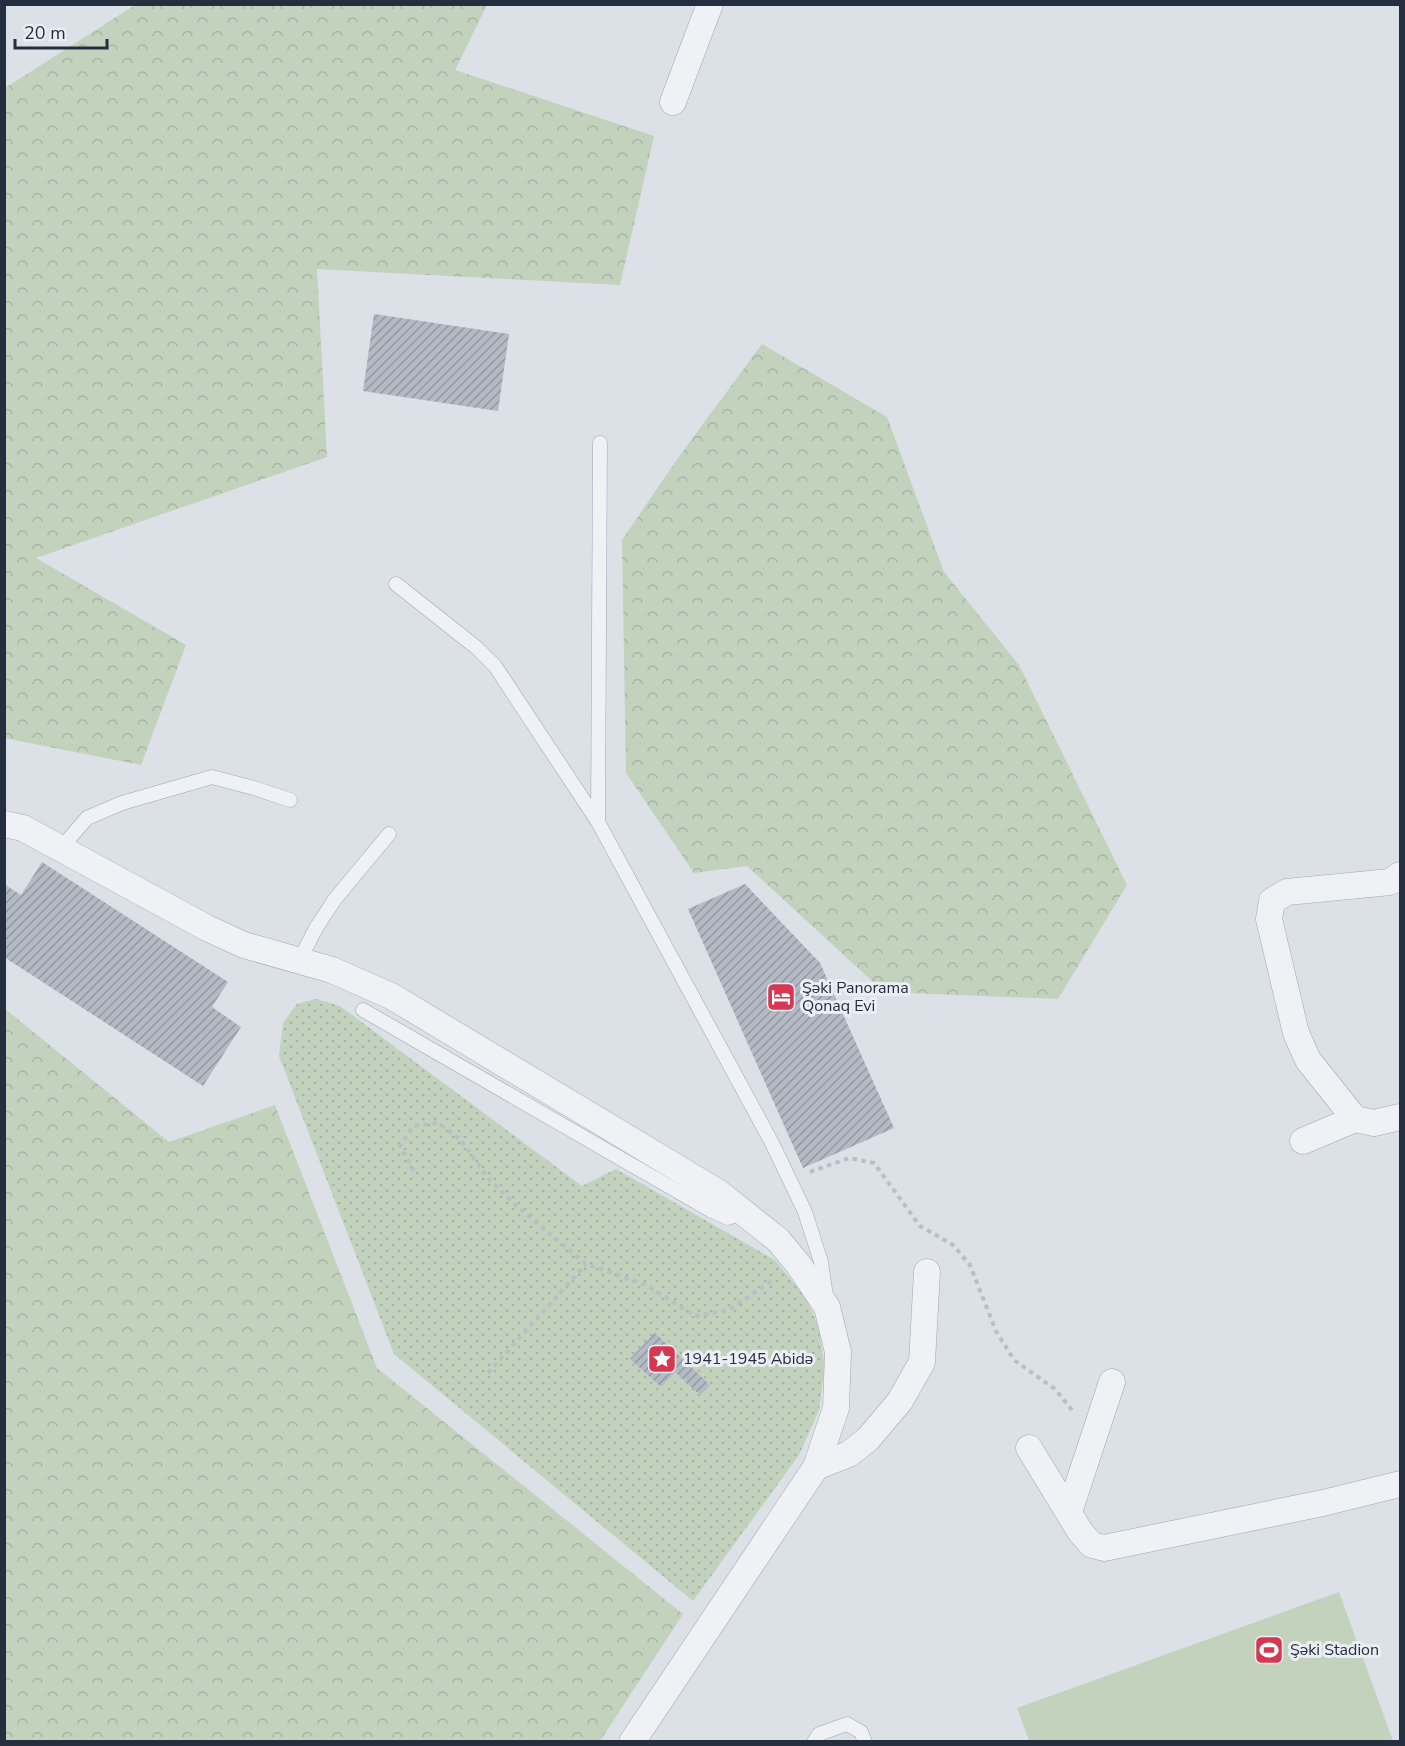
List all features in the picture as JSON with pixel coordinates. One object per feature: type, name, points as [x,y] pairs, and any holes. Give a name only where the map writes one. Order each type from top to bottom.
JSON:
[{"type":"street","points":[[673,102],[710,4]]},
{"type":"street","points":[[4,824],[23,828],[207,928],[244,945],[332,970],[391,996],[719,1193],[778,1240],[798,1264],[827,1307],[838,1352],[836,1407],[816,1467],[632,1742]]},
{"type":"street","points":[[1355,1119],[1308,1060],[1296,1033],[1269,919],[1270,910],[1272,901],[1287,892],[1390,882],[1401,875]]},
{"type":"street","points":[[1303,1141],[1355,1119],[1374,1123],[1401,1117]]},
{"type":"street","points":[[816,1467],[849,1454],[868,1439],[900,1401],[922,1362],[927,1272]]},
{"type":"street","points":[[1069,1512],[1112,1382]]},
{"type":"street","points":[[1029,1448],[1081,1533],[1092,1545],[1104,1548],[1323,1503],[1401,1484]]},
{"type":"lane","points":[[598,822],[600,443]]},
{"type":"lane","points":[[396,584],[477,648],[495,666],[598,822],[772,1143],[805,1212],[821,1262],[827,1307]]},
{"type":"lane","points":[[61,848],[87,819],[122,803],[212,777],[290,800]]},
{"type":"lane","points":[[299,961],[316,928],[335,899],[389,834]]},
{"type":"lane","points":[[363,1010],[710,1210],[728,1218],[745,1212]]},
{"type":"lane","points":[[814,1742],[819,1734],[847,1724],[861,1732],[865,1742]]},
{"type":"path","points":[[414,1171],[400,1146],[414,1126],[438,1123],[460,1139],[488,1178],[512,1202],[586,1264],[646,1285],[695,1316],[727,1311],[798,1264]]},
{"type":"path","points":[[488,1373],[586,1264]]},
{"type":"green space","points":[[135,5],[487,5],[455,70],[654,136],[620,285],[317,269],[327,457],[36,558],[186,645],[141,765],[4,738],[5,88]]},
{"type":"green space","points":[[762,344],[887,417],[944,572],[1019,665],[1127,885],[1058,999],[884,992],[747,866],[694,873],[626,773],[622,540],[678,458]]},
{"type":"green space","points":[[316,999],[340,1006],[582,1186],[616,1169],[775,1260],[806,1298],[818,1325],[825,1366],[819,1410],[799,1455],[693,1601],[394,1354],[279,1056],[283,1023],[297,1004]]},
{"type":"green space","points":[[4,1008],[169,1142],[275,1105],[377,1368],[683,1614],[600,1741],[5,1741]]},
{"type":"green space","name":"Şəki Stadion","points":[[1339,1592],[1393,1741],[1029,1741],[1017,1708]]},
{"type":"building","points":[[374,314],[509,334],[498,411],[363,391]]},
{"type":"building","points":[[42,862],[228,982],[212,1007],[241,1027],[203,1086],[4,957],[4,884],[21,895]]},
{"type":"building","name":"Şəki Panorama Qonaq Evi","points":[[745,884],[820,963],[894,1128],[803,1168],[688,909]]},
{"type":"building","points":[[655,1333],[710,1385],[700,1395],[675,1372],[661,1387],[630,1359]]},
{"type":"place","name":"Şəki Panorama Qonaq Evi","points":[[781,997]]},
{"type":"place","name":"1941-1945 Abidə","points":[[662,1359]]},
{"type":"place","name":"Şəki Stadion","points":[[1269,1650]]}]
